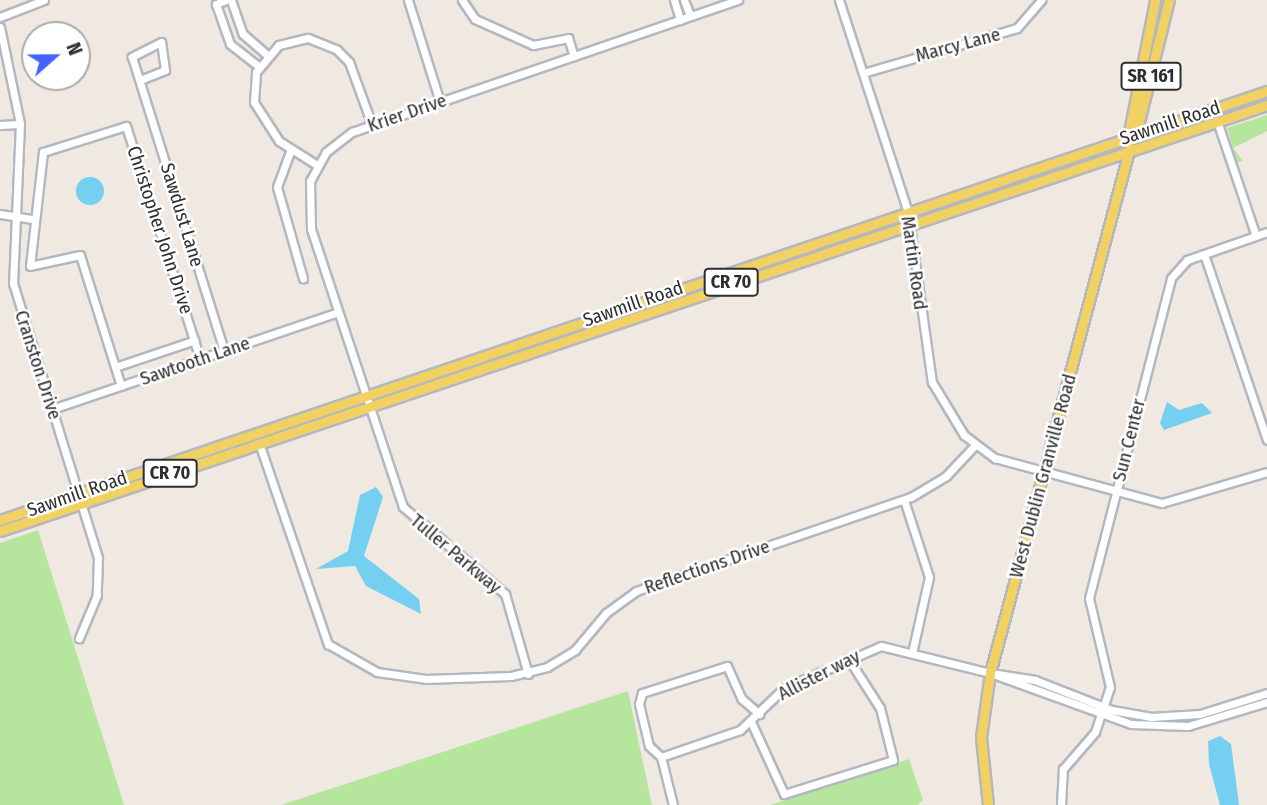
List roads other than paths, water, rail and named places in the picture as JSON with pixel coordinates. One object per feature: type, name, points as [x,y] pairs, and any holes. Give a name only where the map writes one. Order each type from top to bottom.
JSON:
[{"type":"main road","name":"West Dublin Granville Road","points":[[1128,149],[1126,137],[1155,0]]},
{"type":"main road","name":"West Dublin Granville Road","points":[[988,805],[981,737],[990,673],[1128,149],[1137,133],[1169,0]]},
{"type":"main road","name":"Sawmill Road","points":[[0,531],[80,498],[909,217],[1137,133],[1267,91]]},
{"type":"main road","name":"Sawmill Road","points":[[909,217],[1267,105]]},
{"type":"main road","name":"Sawmill Road","points":[[0,520],[258,443],[367,401]]},
{"type":"street","points":[[0,17],[44,0]]},
{"type":"street","points":[[259,67],[230,44],[216,4],[229,0],[243,34],[268,55]]},
{"type":"street","points":[[408,0],[440,102]]},
{"type":"street","points":[[462,0],[474,19],[533,45],[566,37],[574,56]]},
{"type":"street","points":[[674,0],[680,20]]},
{"type":"street","points":[[684,0],[690,16]]},
{"type":"street","name":"Krier Drive","points":[[317,165],[337,141],[372,125],[738,0]]},
{"type":"street","name":"Martin Road","points":[[839,0],[909,217],[932,382],[948,415],[975,445],[995,458],[1116,492],[1176,502],[1267,472]]},
{"type":"street","name":"Marcy Lane","points":[[863,73],[1017,28],[1041,0]]},
{"type":"street","name":"Cranston Drive","points":[[0,27],[20,124],[11,215],[13,283],[80,498]]},
{"type":"street","points":[[367,401],[308,215],[317,165],[291,149],[257,110],[259,67],[268,55],[300,39],[330,45],[349,62],[372,125]]},
{"type":"street","name":"Sawdust Lane","points":[[140,80],[166,70],[161,42],[133,54],[140,80],[224,351]]},
{"type":"street","points":[[1217,121],[1256,236]]},
{"type":"street","points":[[0,125],[20,124]]},
{"type":"street","name":"Christopher John Drive","points":[[33,219],[41,154],[126,126],[195,340],[204,358]]},
{"type":"street","points":[[291,149],[277,187],[303,278]]},
{"type":"street","points":[[0,214],[33,219],[30,266],[80,255],[121,386]]},
{"type":"street","name":"Sun Center","points":[[1103,711],[1109,680],[1088,604],[1171,278],[1182,262],[1267,232]]},
{"type":"street","points":[[1204,254],[1267,440]]},
{"type":"street","name":"Sawtooth Lane","points":[[52,409],[338,312]]},
{"type":"street","points":[[115,367],[195,340]]},
{"type":"street","name":"Tuller Parkway","points":[[367,401],[405,510],[505,594],[528,674]]},
{"type":"street","name":"Reflections Drive","points":[[258,443],[334,650],[401,678],[528,674],[568,655],[613,606],[645,587],[904,500],[940,481],[975,445]]},
{"type":"street","points":[[79,638],[99,573],[80,498]]},
{"type":"street","points":[[904,500],[929,577],[912,653]]},
{"type":"street","name":"Allister way","points":[[752,724],[780,691],[848,658],[881,646],[990,673],[1035,680],[1103,711]]},
{"type":"street","points":[[661,757],[752,724],[780,791],[802,790],[893,760],[880,708],[848,658]]},
{"type":"street","points":[[673,805],[661,757],[649,746],[639,704],[642,693],[723,666],[759,714]]},
{"type":"street","points":[[1103,711],[1184,717],[1267,693]]},
{"type":"street","points":[[1103,711],[1131,724],[1188,726],[1267,702]]},
{"type":"street","points":[[1061,805],[1063,769],[1103,711]]},
{"type":"water","points":[[90,177],[100,181],[104,191],[100,201],[90,205],[80,201],[76,191],[80,181]]},
{"type":"water","points":[[1167,402],[1179,410],[1202,403],[1212,413],[1164,430],[1160,423]]},
{"type":"water","points":[[376,487],[383,497],[364,556],[419,599],[421,614],[366,586],[355,566],[316,569],[348,551],[360,495]]},
{"type":"water","points":[[1220,736],[1231,744],[1239,805],[1220,805],[1209,764],[1208,741]]}]
